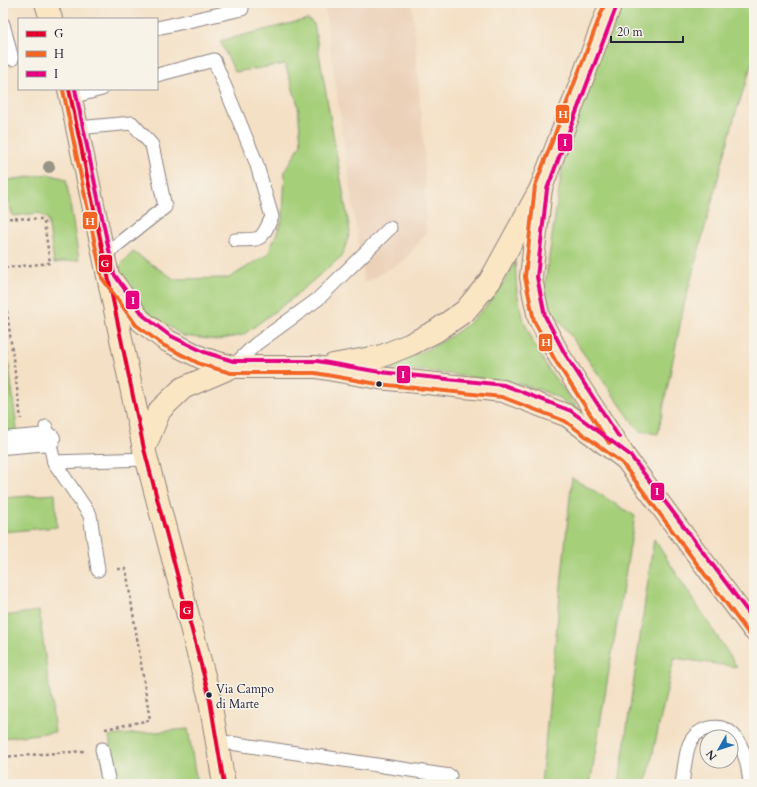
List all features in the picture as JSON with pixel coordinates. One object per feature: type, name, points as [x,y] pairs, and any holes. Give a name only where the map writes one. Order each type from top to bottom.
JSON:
[{"type":"main road","points":[[46,3],[51,18]]},
{"type":"main road","points":[[108,276],[140,320],[166,340],[202,358],[232,367],[316,367],[347,363],[382,356],[411,344],[436,331],[465,311],[490,281],[541,188],[611,3]]},
{"type":"main road","points":[[70,93],[146,454],[209,695],[224,784]]},
{"type":"main road","points":[[541,188],[531,277],[539,318],[560,357],[626,459],[754,630]]},
{"type":"main road","points":[[146,454],[160,410],[183,388],[232,367]]},
{"type":"main road","points":[[316,367],[379,378],[503,391],[568,416],[626,459]]},
{"type":"street","points":[[13,442],[47,433]]},
{"type":"lane","points":[[158,28],[242,9]]},
{"type":"lane","points":[[3,24],[12,58]]},
{"type":"lane","points":[[158,75],[214,60],[256,162],[272,217],[263,236],[259,239],[235,240]]},
{"type":"lane","points":[[70,93],[94,90]]},
{"type":"lane","points":[[78,128],[132,123],[152,145],[164,199],[165,207],[104,255]]},
{"type":"lane","points":[[232,367],[256,344],[318,298],[390,228]]},
{"type":"lane","points":[[47,433],[54,462],[90,515],[98,570]]},
{"type":"lane","points":[[54,462],[146,454]]},
{"type":"lane","points":[[682,784],[689,744],[699,731],[712,726],[724,729],[734,735],[742,746],[748,767],[750,784]]},
{"type":"lane","points":[[217,741],[450,776]]},
{"type":"lane","points":[[102,749],[109,784]]},
{"type":"path","points":[[3,218],[41,219],[44,222],[50,263],[3,268]]},
{"type":"path","points":[[3,281],[13,442]]},
{"type":"path","points":[[3,757],[102,749],[99,731],[150,720],[126,569],[98,570]]},
{"type":"shaded area","points":[[324,3],[412,3],[424,150],[426,233],[405,260],[364,283]]},
{"type":"green space","points":[[618,3],[754,3],[754,57],[734,119],[684,305],[658,434],[639,431],[543,297],[566,143]]},
{"type":"green space","points":[[308,19],[314,24],[350,232],[342,256],[290,300],[243,335],[217,340],[183,336],[141,308],[115,270],[133,252],[174,279],[229,278],[268,254],[283,218],[285,171],[301,144],[298,105],[285,64],[235,72],[220,41]]},
{"type":"green space","points":[[48,174],[66,179],[79,260],[54,263],[48,219],[39,213],[13,216],[3,181]]},
{"type":"green space","points":[[515,261],[517,293],[524,321],[533,342],[548,369],[584,416],[559,398],[538,389],[519,384],[427,371],[374,369],[412,356],[446,339],[461,329],[476,317],[489,302],[504,282]]},
{"type":"green space","points":[[3,319],[18,437],[3,438]]},
{"type":"green space","points":[[572,477],[635,516],[590,784],[541,784]]},
{"type":"green space","points":[[55,494],[57,527],[3,532],[3,498]]},
{"type":"green space","points":[[654,539],[737,667],[674,658],[646,784],[619,784]]},
{"type":"green space","points":[[39,611],[55,732],[3,738],[3,616]]},
{"type":"green space","points":[[188,729],[197,784],[117,784],[109,736]]},
{"type":"transit line","name":"H","points":[[605,3],[535,186],[525,277],[534,321],[555,360],[609,443]]},
{"type":"transit line","name":"I","points":[[617,5],[547,189],[537,277],[545,316],[565,354],[619,437]]},
{"type":"transit line","name":"H","points":[[63,90],[102,278],[136,325],[163,345],[200,364],[231,373],[315,373],[378,384],[502,397],[565,421],[622,463],[749,634]]},
{"type":"transit line","name":"G","points":[[69,90],[144,449],[209,695],[224,784]]},
{"type":"transit line","name":"I","points":[[75,90],[114,274],[144,316],[169,335],[204,352],[233,361],[317,361],[380,372],[504,385],[571,411],[630,455],[754,620]]},
{"type":"place","name":"Via Campo di Marte","points":[[209,695]]}]
